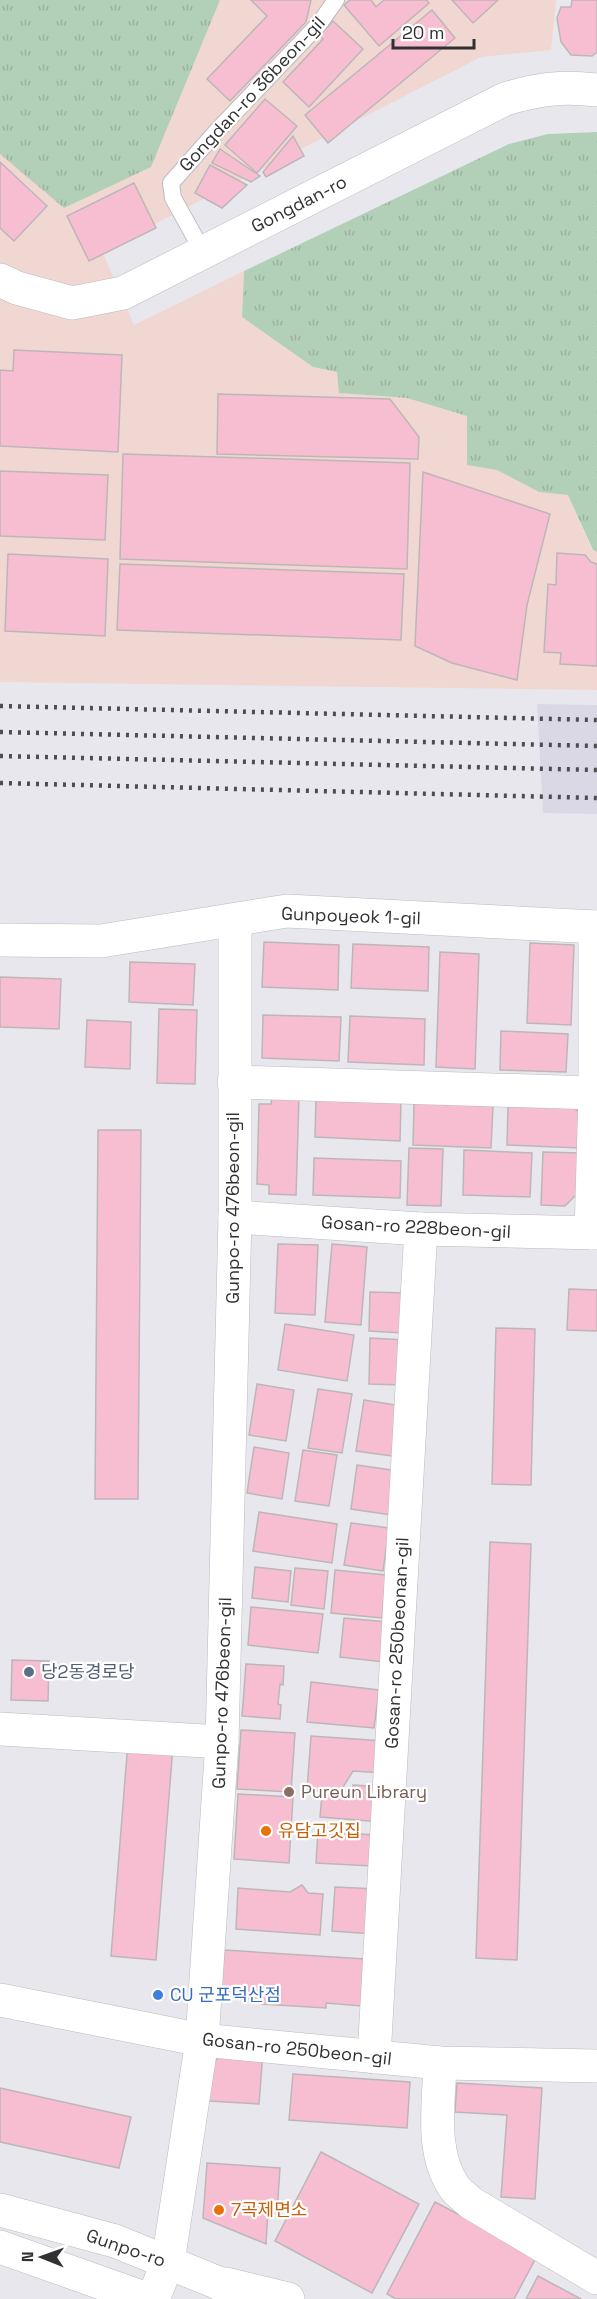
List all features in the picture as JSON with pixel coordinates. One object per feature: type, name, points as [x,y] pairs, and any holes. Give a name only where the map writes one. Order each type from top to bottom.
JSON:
[{"type":"street","name":"Gongdan-ro","points":[[0,280],[17,288],[72,303],[123,293],[505,99],[536,90],[577,88],[597,90]]},
{"type":"street","name":"Gunpoyeok 1-gil","points":[[0,940],[101,941],[287,911],[596,927]]},
{"type":"street","name":"Gunpo-ro 476beon-gil","points":[[153,2299],[168,2262],[202,2040],[222,1742],[236,1217],[235,920]]},
{"type":"street","points":[[594,1233],[596,927]]},
{"type":"street","points":[[234,1082],[595,1093]]},
{"type":"street","name":"Gosan-ro 228beon-gil","points":[[236,1217],[421,1229],[594,1233]]},
{"type":"street","name":"Gosan-ro 250beonan-gil","points":[[374,2057],[421,1229]]},
{"type":"street","points":[[0,1728],[222,1742]]},
{"type":"street","name":"Gosan-ro 250beon-gil","points":[[0,2000],[202,2040],[440,2063],[597,2066]]},
{"type":"street","points":[[440,2063],[438,2143],[454,2188],[471,2203],[597,2278]]},
{"type":"street","name":"Gunpo-ro","points":[[0,2210],[115,2241],[216,2282],[247,2299]]},
{"type":"street","points":[[0,2247],[147,2299]]},
{"type":"street","points":[[216,2282],[288,2299]]},
{"type":"lane","name":"Gongdan-ro 36beon-gil","points":[[202,252],[172,198],[171,183],[216,132],[320,24],[336,0]]},
{"type":"shaded area","points":[[0,0],[556,0],[551,50],[481,57],[102,251],[134,325],[244,271],[242,317],[313,367],[337,372],[340,393],[407,398],[468,416],[467,465],[497,470],[539,492],[568,495],[592,550],[597,552],[597,690],[0,682]]},
{"type":"shaded area","points":[[537,704],[597,705],[597,814],[543,813]]},
{"type":"green space","points":[[0,0],[220,0],[151,167],[64,208],[0,154]]},
{"type":"green space","points":[[597,132],[597,552],[593,550],[568,495],[539,492],[497,470],[467,465],[467,416],[407,398],[339,393],[337,372],[313,367],[242,317],[244,271],[509,144],[548,134]]},
{"type":"building","points":[[251,0],[311,0],[306,22],[230,101],[207,79],[267,16]]},
{"type":"building","points":[[350,0],[371,0],[376,7],[384,0],[427,0],[429,3],[379,46],[344,5]]},
{"type":"building","points":[[452,0],[498,0],[473,23]]},
{"type":"building","points":[[572,0],[597,0],[597,52],[592,56],[571,55],[561,42],[557,18],[561,7],[571,7]]},
{"type":"building","points":[[432,10],[455,38],[328,143],[305,115]]},
{"type":"building","points":[[333,21],[363,49],[309,107],[283,82],[323,39],[319,36]]},
{"type":"building","points":[[265,99],[297,126],[257,173],[225,145]]},
{"type":"building","points":[[293,136],[304,156],[266,177],[263,172]]},
{"type":"building","points":[[220,149],[260,176],[251,182],[212,163]]},
{"type":"building","points":[[0,162],[47,206],[14,241],[0,228]]},
{"type":"building","points":[[210,165],[247,185],[222,208],[195,193]]},
{"type":"building","points":[[134,183],[156,228],[89,261],[67,216]]},
{"type":"building","points":[[14,350],[122,355],[118,452],[0,446],[0,370],[13,371]]},
{"type":"building","points":[[218,394],[390,399],[419,437],[418,459],[217,454]]},
{"type":"building","points":[[123,454],[410,463],[407,569],[120,559]]},
{"type":"building","points":[[0,471],[108,475],[105,540],[0,536]]},
{"type":"building","points":[[423,472],[550,514],[527,605],[517,680],[452,663],[415,646]]},
{"type":"building","points":[[557,553],[585,555],[591,562],[597,564],[597,666],[560,664],[561,653],[544,652],[548,584],[556,585]]},
{"type":"building","points":[[8,554],[108,559],[105,636],[5,631]]},
{"type":"building","points":[[120,564],[404,574],[401,640],[117,630]]},
{"type":"building","points":[[264,942],[339,945],[338,990],[262,987]]},
{"type":"building","points":[[530,943],[574,945],[571,1025],[527,1023]]},
{"type":"building","points":[[353,944],[429,947],[428,991],[351,988]]},
{"type":"building","points":[[440,952],[479,954],[475,1069],[436,1067]]},
{"type":"building","points":[[130,962],[195,964],[193,1005],[129,1002]]},
{"type":"building","points":[[0,977],[61,979],[59,1029],[0,1027]]},
{"type":"building","points":[[159,1009],[197,1010],[195,1084],[157,1083]]},
{"type":"building","points":[[263,1015],[341,1017],[339,1061],[262,1058]]},
{"type":"building","points":[[350,1016],[425,1019],[424,1065],[348,1062]]},
{"type":"building","points":[[87,1020],[131,1022],[130,1069],[85,1067]]},
{"type":"building","points":[[501,1031],[568,1034],[566,1072],[500,1070]]},
{"type":"building","points":[[272,1096],[299,1097],[296,1195],[269,1194],[269,1185],[257,1184],[259,1104],[271,1104]]},
{"type":"building","points":[[316,1098],[401,1101],[400,1141],[315,1137]]},
{"type":"building","points":[[414,1103],[493,1106],[491,1148],[413,1145]]},
{"type":"building","points":[[508,1105],[574,1108],[581,1114],[580,1148],[507,1145]]},
{"type":"building","points":[[98,1130],[141,1130],[138,1499],[95,1499]]},
{"type":"building","points":[[409,1148],[443,1149],[441,1206],[407,1205]]},
{"type":"building","points":[[464,1150],[532,1153],[530,1197],[463,1195]]},
{"type":"building","points":[[543,1152],[579,1153],[578,1193],[565,1206],[541,1205]]},
{"type":"building","points":[[314,1158],[401,1161],[400,1198],[313,1195]]},
{"type":"building","points":[[278,1244],[318,1245],[315,1315],[275,1313]]},
{"type":"building","points":[[332,1244],[367,1247],[361,1325],[325,1322]]},
{"type":"building","points":[[569,1289],[597,1290],[597,1331],[567,1330]]},
{"type":"building","points":[[370,1292],[405,1293],[403,1333],[369,1331]]},
{"type":"building","points":[[285,1324],[354,1335],[347,1381],[278,1370]]},
{"type":"building","points":[[496,1328],[535,1329],[531,1485],[492,1484]]},
{"type":"building","points":[[370,1338],[404,1340],[402,1385],[369,1384]]},
{"type":"building","points":[[257,1384],[294,1390],[286,1441],[249,1435]]},
{"type":"building","points":[[318,1389],[352,1394],[342,1453],[308,1448]]},
{"type":"building","points":[[364,1400],[401,1406],[399,1457],[356,1451]]},
{"type":"building","points":[[254,1447],[289,1453],[282,1499],[247,1493]]},
{"type":"building","points":[[303,1450],[337,1455],[329,1506],[295,1501]]},
{"type":"building","points":[[357,1465],[398,1471],[391,1515],[351,1509]]},
{"type":"building","points":[[259,1512],[337,1524],[332,1563],[253,1551]]},
{"type":"building","points":[[351,1523],[389,1528],[383,1571],[344,1565]]},
{"type":"building","points":[[490,1542],[531,1544],[517,1960],[476,1958]]},
{"type":"building","points":[[255,1567],[291,1571],[288,1602],[252,1598]]},
{"type":"building","points":[[295,1568],[328,1571],[324,1609],[291,1605]]},
{"type":"building","points":[[335,1570],[386,1575],[382,1618],[331,1613]]},
{"type":"building","points":[[251,1607],[323,1614],[318,1653],[248,1645]]},
{"type":"building","points":[[344,1618],[388,1622],[384,1662],[340,1657]]},
{"type":"building","points":[[12,1660],[49,1661],[48,1701],[11,1700]]},
{"type":"building","points":[[246,1664],[284,1666],[283,1685],[280,1684],[278,1704],[281,1705],[280,1719],[242,1716]]},
{"type":"building","points":[[311,1682],[379,1690],[374,1728],[307,1722]]},
{"type":"building","points":[[241,1730],[295,1733],[291,1792],[237,1789]]},
{"type":"building","points":[[311,1736],[384,1741],[383,1773],[353,1771],[340,1792],[307,1790]]},
{"type":"building","points":[[128,1742],[173,1746],[156,1960],[111,1956]]},
{"type":"building","points":[[353,1785],[384,1787],[382,1822],[320,1817],[322,1794],[352,1796]]},
{"type":"building","points":[[238,1794],[293,1797],[289,1863],[234,1859]]},
{"type":"building","points":[[318,1831],[375,1835],[372,1866],[316,1863]]},
{"type":"building","points":[[302,1885],[308,1893],[323,1894],[320,1935],[236,1929],[238,1888],[290,1892]]},
{"type":"building","points":[[335,1887],[377,1889],[373,1934],[332,1931]]},
{"type":"building","points":[[224,1950],[365,1959],[362,2006],[326,2003],[326,2008],[261,2004],[261,1999],[221,1996]]},
{"type":"building","points":[[226,2050],[263,2052],[259,2104],[209,2101],[212,2064]]},
{"type":"building","points":[[293,2074],[410,2082],[407,2128],[289,2120]]},
{"type":"building","points":[[457,2083],[542,2088],[535,2199],[501,2197],[507,2115],[455,2112]]},
{"type":"building","points":[[0,2088],[131,2117],[119,2168],[0,2142]]},
{"type":"building","points":[[321,2152],[419,2204],[372,2293],[275,2241]]},
{"type":"building","points":[[207,2163],[280,2168],[277,2213],[268,2212],[266,2244],[203,2218]]},
{"type":"building","points":[[435,2202],[537,2256],[514,2299],[396,2299],[387,2294]]},
{"type":"building","points":[[538,2276],[581,2299],[526,2299]]},
{"type":"railway","points":[[0,706],[597,720]]},
{"type":"railway","points":[[0,732],[597,746]]},
{"type":"railway","points":[[0,756],[597,770]]},
{"type":"railway","points":[[0,783],[597,798]]},
{"type":"place","name":"당2동경로당","points":[[29,1672]]},
{"type":"place","name":"Pureun Library","points":[[289,1792]]},
{"type":"place","name":"유담고깃집","points":[[266,1831]]},
{"type":"place","name":"CU 군포덕산점","points":[[158,1995]]},
{"type":"place","name":"7곡제면소","points":[[219,2210]]}]
